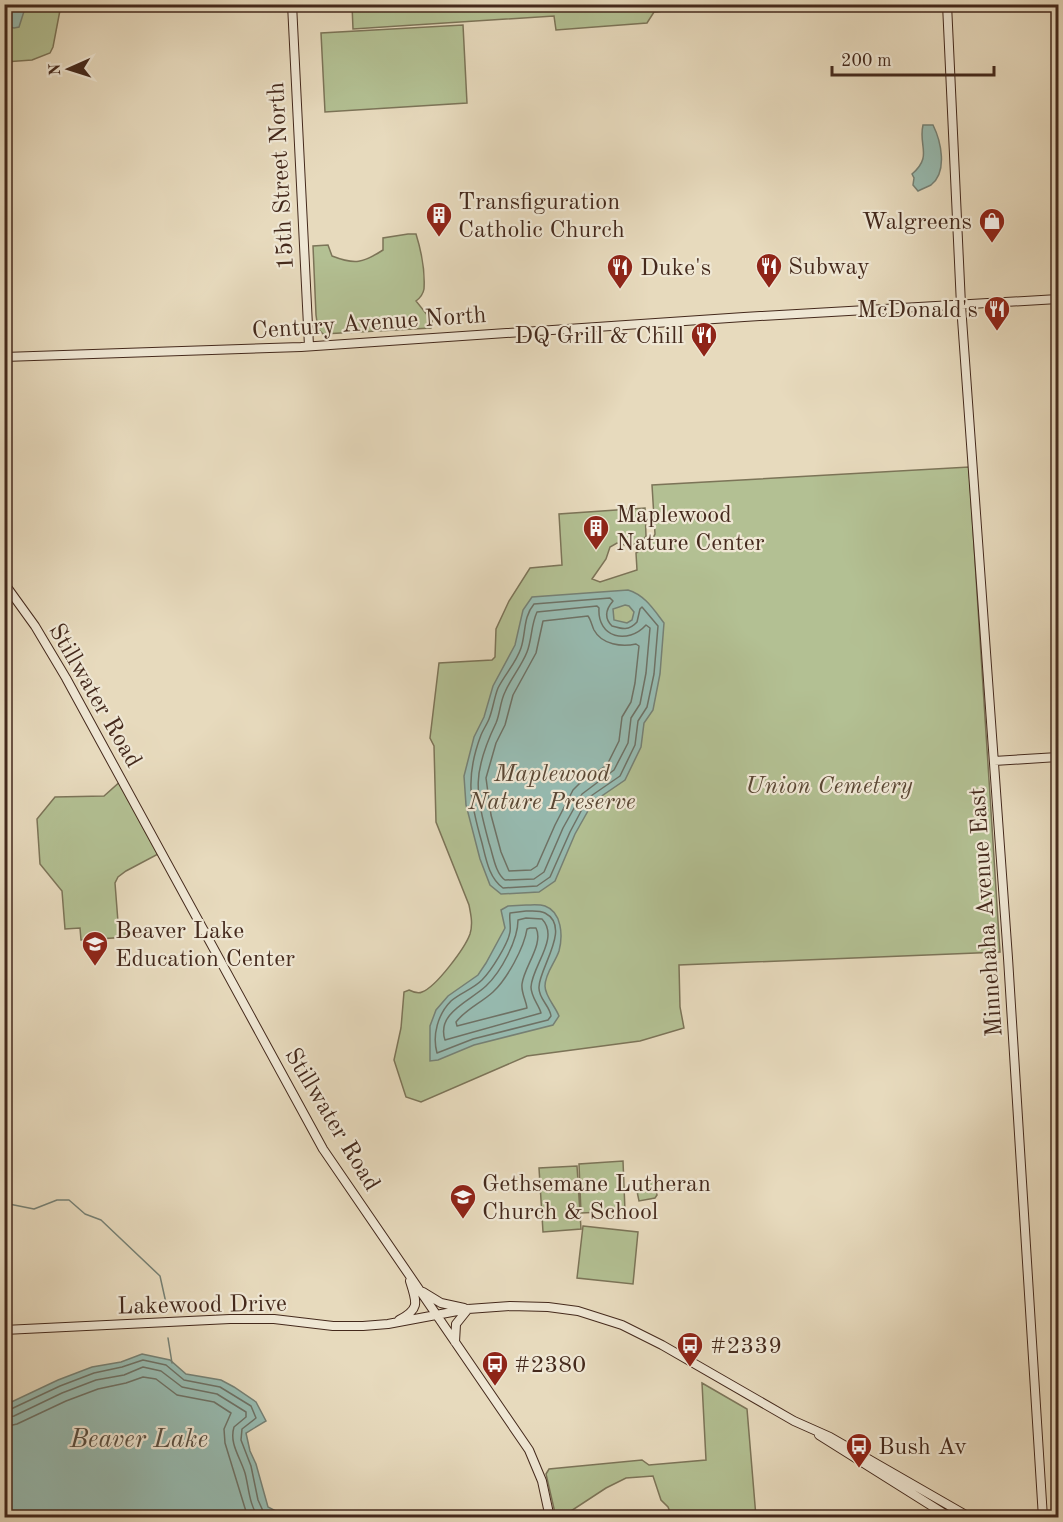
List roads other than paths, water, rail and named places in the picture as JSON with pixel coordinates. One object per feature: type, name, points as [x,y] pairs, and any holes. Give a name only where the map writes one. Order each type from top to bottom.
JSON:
[{"type":"main road","name":"15th Street North","points":[[291,4],[309,346]]},
{"type":"main road","name":"Minnehaha Avenue East","points":[[947,4],[961,304],[994,761],[1043,1518]]},
{"type":"main road","name":"Century Avenue North","points":[[4,357],[309,346],[1059,299]]},
{"type":"main road","name":"Stillwater Road","points":[[4,583],[66,678],[323,1149],[529,1450],[542,1481],[550,1518]]},
{"type":"main road","points":[[994,761],[1059,757]]},
{"type":"main road","points":[[392,1324],[412,1313],[414,1309],[414,1292],[408,1274]]},
{"type":"main road","points":[[416,1286],[441,1303],[468,1309]]},
{"type":"main road","points":[[436,1315],[468,1309],[548,1306],[606,1319],[662,1345],[813,1431],[951,1518]]},
{"type":"main road","points":[[455,1344],[456,1324],[468,1309]]},
{"type":"main road","name":"Lakewood Drive","points":[[4,1330],[273,1318],[333,1326],[392,1324],[436,1315]]},
{"type":"main road","points":[[813,1431],[830,1437],[971,1518]]},
{"type":"water","points":[[5,4],[26,5],[19,27],[5,26]]},
{"type":"water","points":[[923,125],[933,125],[940,148],[941,165],[940,172],[931,185],[918,191],[913,185],[912,174],[922,162]]},
{"type":"water","points":[[628,590],[639,595],[664,623],[660,674],[653,710],[644,723],[641,747],[625,780],[593,802],[575,834],[555,881],[539,892],[501,894],[490,885],[480,859],[466,805],[464,776],[474,737],[484,717],[493,686],[515,645],[523,610],[532,597]],"holes":[[[629,606],[634,612],[632,620],[627,623],[614,620],[613,609]]]},
{"type":"water","points":[[538,905],[551,909],[560,925],[559,951],[545,986],[548,997],[559,1016],[553,1025],[474,1045],[430,1061],[430,1026],[436,1010],[448,996],[478,975],[486,963],[505,928],[501,910],[508,906]]},
{"type":"water","name":"Beaver Lake","points":[[142,1354],[170,1360],[186,1374],[221,1380],[256,1402],[266,1421],[246,1433],[268,1507],[281,1517],[5,1517],[5,1405],[92,1367],[121,1362]]},
{"type":"waterway","points":[[4,1203],[34,1209],[57,1200],[69,1200],[85,1214],[101,1220],[160,1276],[166,1303]]},
{"type":"waterway","points":[[168,1338],[172,1363]]},
{"type":"place","name":"Transfiguration Catholic Church","points":[[439,238]]},
{"type":"place","name":"Walgreens","points":[[992,244]]},
{"type":"place","name":"Subway","points":[[769,289]]},
{"type":"place","name":"Duke's","points":[[620,290]]},
{"type":"place","name":"McDonald's","points":[[997,332]]},
{"type":"place","name":"DQ Grill & Chill","points":[[704,358]]},
{"type":"place","name":"Maplewood Nature Center","points":[[596,551]]},
{"type":"place","name":"Beaver Lake Education Center","points":[[95,967]]},
{"type":"place","name":"Gethsemane Lutheran Church & School","points":[[463,1220]]},
{"type":"place","name":"#2339","points":[[690,1368]]},
{"type":"place","name":"#2380","points":[[495,1387]]},
{"type":"place","name":"Bush Av","points":[[859,1469]]},
{"type":"park label","name":"Union Cemetery","points":[[829,785]]},
{"type":"park label","name":"Maplewood Nature Preserve","points":[[552,787]]}]
